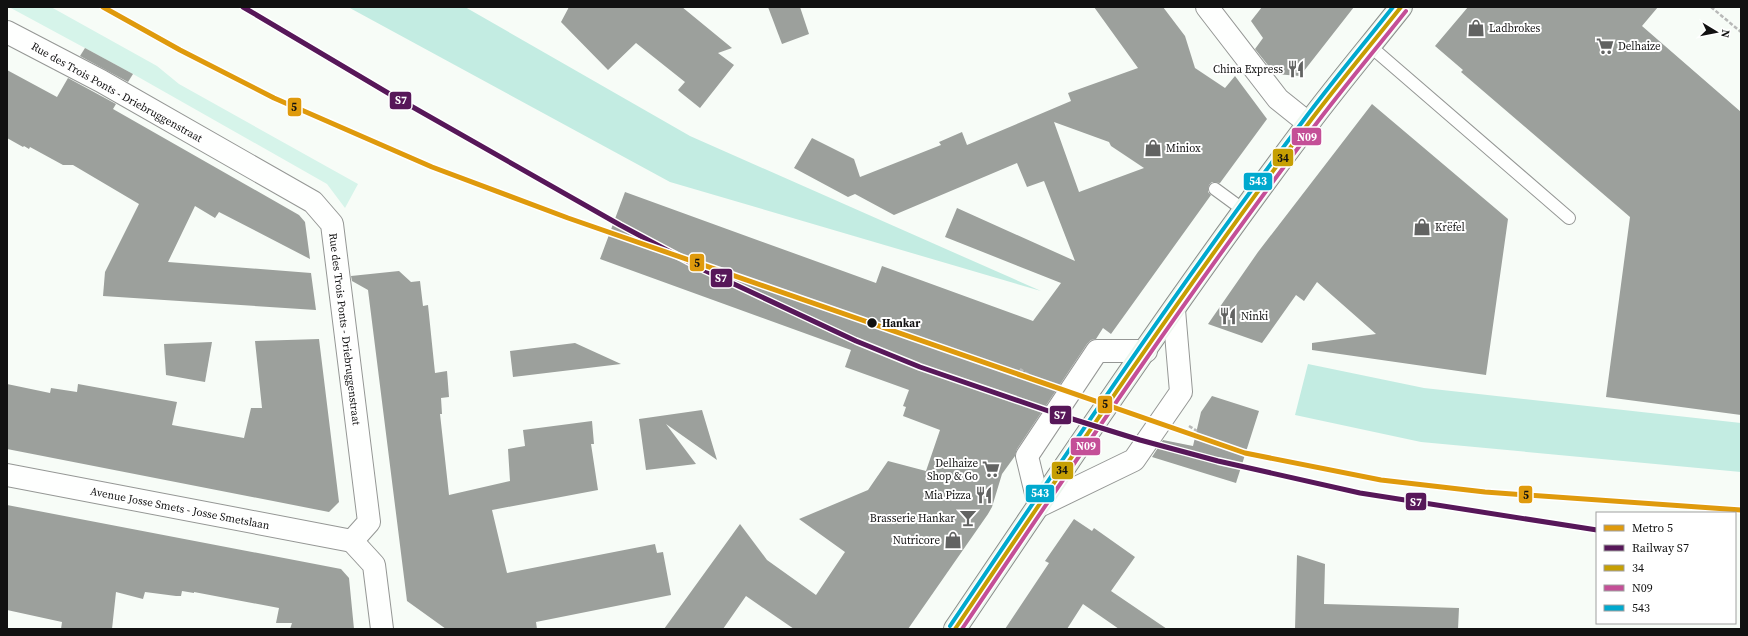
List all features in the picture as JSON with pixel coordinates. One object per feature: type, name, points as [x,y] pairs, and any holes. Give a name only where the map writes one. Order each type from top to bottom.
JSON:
[{"type":"main road","points":[[955,629],[1174,310],[1308,123],[1401,7]]},
{"type":"street","points":[[1207,7],[1278,99],[1308,123]]},
{"type":"street","name":"Rue des Trois Ponts - Driebruggenstraat","points":[[7,32],[101,81],[313,202],[332,224],[369,522],[352,541]]},
{"type":"street","points":[[1146,351],[1097,351],[1027,456],[1039,506],[1134,460],[1177,399],[1181,392],[1174,310]]},
{"type":"street","name":"Avenue Josse Smets - Josse Smetslaan","points":[[7,475],[352,541]]},
{"type":"street","points":[[352,541],[374,565],[382,629]]},
{"type":"lane","points":[[1370,46],[1569,218]]},
{"type":"lane","points":[[1215,189],[1245,211]]},
{"type":"path","points":[[1711,7],[1741,32]]},
{"type":"green space","points":[[9,7],[51,7],[157,66],[179,84],[358,184],[345,208],[327,184],[133,74]]},
{"type":"shaded area","points":[[348,7],[465,7],[690,136],[1041,291],[670,182]]},
{"type":"shaded area","points":[[1308,364],[1424,388],[1741,423],[1741,472],[1421,442],[1295,415]]},
{"type":"building","points":[[569,7],[682,7],[732,48],[718,53],[734,65],[700,108],[678,90],[685,82],[636,43],[608,70],[561,22]]},
{"type":"building","points":[[768,7],[800,7],[809,34],[782,44]]},
{"type":"building","points":[[1094,7],[1163,7],[1185,36],[1195,68],[1225,88],[1235,76],[1267,119],[1220,183],[1212,182],[1209,185],[1208,192],[1211,195],[1111,334],[1103,328],[1096,339],[1091,340],[1087,344],[1002,474],[992,507],[988,514],[908,629],[794,629],[746,596],[723,629],[664,629],[740,524],[767,560],[816,595],[845,552],[799,519],[868,490],[888,461],[926,471],[940,430],[903,416],[906,407],[903,406],[909,390],[845,367],[851,350],[600,259],[625,192],[876,283],[882,266],[1033,321],[1061,283],[945,237],[957,208],[1075,261],[1044,181],[1027,187],[1017,163],[894,215],[855,194],[848,197],[794,168],[812,138],[854,159],[860,177],[941,145],[939,142],[962,132],[967,145],[1071,101],[1068,93],[1138,68]],"holes":[[[1054,122],[1109,142],[1111,146],[1144,168],[1079,192]]]},
{"type":"building","points":[[1262,7],[1354,7],[1300,76],[1275,74],[1255,49],[1263,38],[1251,21]]},
{"type":"building","points":[[1468,7],[1658,7],[1642,26],[1741,112],[1741,415],[1606,397],[1630,217],[1461,72],[1463,70],[1435,46]]},
{"type":"building","points":[[85,48],[133,74],[128,82],[80,56]]},
{"type":"building","points":[[7,70],[57,97],[68,78],[116,104],[113,109],[299,215],[305,222],[310,259],[219,212],[215,218],[195,206],[168,262],[311,273],[316,310],[103,296],[105,272],[139,204],[73,165],[63,165],[30,147],[29,149],[24,146],[23,147],[7,138]]},
{"type":"building","points":[[1372,104],[1508,219],[1486,375],[1312,350],[1312,343],[1376,334],[1317,282],[1304,301],[1296,295],[1262,343],[1208,324],[1258,252]]},
{"type":"building","points":[[399,271],[411,282],[420,281],[423,306],[428,305],[435,373],[447,371],[449,397],[441,398],[442,414],[440,414],[449,495],[510,481],[508,449],[525,446],[523,430],[592,421],[594,444],[591,444],[598,490],[492,510],[507,573],[655,544],[657,553],[663,552],[671,595],[536,622],[537,629],[446,629],[407,601],[368,290],[352,281],[351,276]]},
{"type":"building","points":[[319,339],[339,502],[329,512],[7,449],[7,384],[50,393],[51,388],[77,392],[78,384],[177,402],[172,425],[244,438],[251,408],[262,408],[255,341]]},
{"type":"building","points":[[212,342],[205,382],[166,375],[164,344]]},
{"type":"building","points":[[575,343],[621,364],[513,377],[510,351]]},
{"type":"building","points":[[1212,396],[1259,411],[1236,483],[1152,457],[1163,440],[1193,446],[1201,412]]},
{"type":"building","points":[[702,410],[717,460],[666,424],[696,464],[646,470],[639,419]]},
{"type":"building","points":[[7,505],[341,569],[349,578],[354,629],[290,629],[292,623],[276,623],[279,608],[182,591],[181,596],[145,592],[143,599],[116,592],[112,629],[61,629],[62,622],[7,610]]},
{"type":"building","points":[[1074,519],[1092,531],[1094,528],[1135,557],[1111,591],[1167,629],[1119,629],[1083,604],[1067,629],[1005,629],[1049,563],[1045,561]]},
{"type":"building","points":[[1297,555],[1325,564],[1324,604],[1459,608],[1458,629],[1295,629]]},
{"type":"metro line","name":"5","points":[[103,7],[180,50],[274,98],[432,167],[568,218],[1245,453],[1381,480],[1485,492],[1741,510]]},
{"type":"rail line","name":"S7","points":[[243,7],[388,93],[620,225],[706,271],[856,341],[920,367],[1066,417],[1140,440],[1218,461],[1360,493],[1596,530]]},
{"type":"transit line","name":"543","points":[[950,626],[1123,371],[1212,245],[1314,106],[1393,7]]},
{"type":"transit line","name":"34","points":[[955,629],[1172,311],[1319,109],[1401,7]]},
{"type":"transit line","name":"N09","points":[[962,629],[1091,439],[1222,251],[1324,113],[1406,11]]},
{"type":"place","name":"Ladbrokes","points":[[1476,28]]},
{"type":"place","name":"Delhaize","points":[[1605,46]]},
{"type":"place","name":"China Express","points":[[1296,69]]},
{"type":"place","name":"Miniox","points":[[1153,148]]},
{"type":"place","name":"Krëfel","points":[[1422,227]]},
{"type":"place","name":"Ninki","points":[[1228,316]]},
{"type":"place","name":"Hankar","points":[[872,323]]},
{"type":"place","name":"Delhaize Shop & Go","points":[[991,469]]},
{"type":"place","name":"Mia Pizza","points":[[984,495]]},
{"type":"place","name":"Brasserie Hankar","points":[[968,518]]},
{"type":"place","name":"Nutricore","points":[[953,540]]}]
